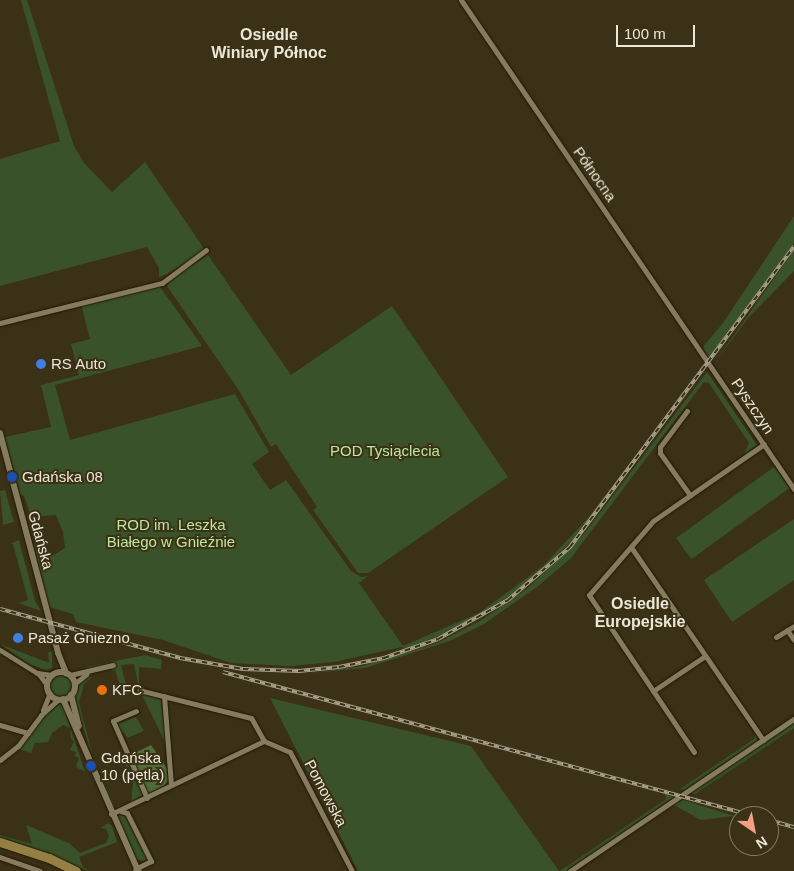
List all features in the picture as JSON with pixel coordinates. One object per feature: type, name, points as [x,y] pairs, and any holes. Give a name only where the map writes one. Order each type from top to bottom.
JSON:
[{"type":"main road","points":[[0,842],[49,858],[76,871]]},
{"type":"main road","points":[[0,847],[64,871]]},
{"type":"street","name":"Północna","points":[[461,0],[708,363]]},
{"type":"street","points":[[0,323],[162,283],[206,250]]},
{"type":"street","name":"Pyszczyn","points":[[708,363],[794,489]]},
{"type":"street","points":[[687,411],[660,447],[660,453],[690,495]]},
{"type":"street","name":"Gdańska","points":[[0,433],[58,653],[68,674]]},
{"type":"street","points":[[694,752],[590,595],[652,521],[764,444]]},
{"type":"street","points":[[631,547],[763,740]]},
{"type":"street","points":[[776,636],[794,626]]},
{"type":"street","points":[[787,630],[794,640]]},
{"type":"street","points":[[0,650],[38,673],[47,685],[50,693],[61,699],[81,737],[111,814],[137,870],[151,861],[127,813],[120,811]]},
{"type":"street","name":"Gdańska","points":[[54,674],[58,653]]},
{"type":"street","points":[[654,691],[705,656]]},
{"type":"street","points":[[38,673],[68,674],[89,672],[113,665]]},
{"type":"street","points":[[81,737],[71,695],[74,684],[89,672]]},
{"type":"street","points":[[47,685],[54,674]]},
{"type":"street","points":[[68,674],[74,684]]},
{"type":"street","points":[[111,814],[264,742],[251,718],[139,690]]},
{"type":"street","points":[[0,760],[28,733],[41,715],[50,693]]},
{"type":"street","points":[[41,715],[61,699],[71,695]]},
{"type":"street","points":[[164,696],[171,785]]},
{"type":"street","points":[[136,711],[113,721],[147,798]]},
{"type":"street","points":[[570,871],[794,719]]},
{"type":"street","points":[[0,725],[28,733]]},
{"type":"street","name":"Pomowska","points":[[264,742],[290,752],[352,871]]},
{"type":"street","points":[[0,857],[40,871]]},
{"type":"green space","points":[[21,0],[27,0],[74,146],[84,163],[112,192],[145,162],[205,250],[167,274],[159,277],[159,268],[147,247],[0,286],[0,159],[60,141]]},
{"type":"green space","points":[[794,216],[794,243],[709,359],[703,347],[723,323]]},
{"type":"green space","points":[[794,250],[794,271],[749,317],[713,365]]},
{"type":"green space","name":"POD Tysiąclecia","points":[[208,255],[291,375],[392,306],[508,477],[368,573],[358,573],[313,510],[317,507],[276,444],[271,447],[240,392],[167,286],[173,277]]},
{"type":"green space","name":"ROD im. Leszka Białego w Gnieźnie","points":[[158,284],[202,346],[55,385],[70,440],[235,394],[269,452],[252,464],[270,490],[286,480],[351,571],[361,577],[368,576],[359,583],[403,646],[479,613],[543,566],[588,518],[706,363],[570,543],[525,585],[492,608],[456,629],[405,649],[402,647],[334,662],[291,666],[231,663],[163,640],[76,622],[73,614],[49,607],[34,545],[40,543],[44,556],[54,555],[65,548],[63,532],[56,515],[43,516],[35,521],[39,539],[24,496],[20,495],[5,437],[51,427],[41,385],[79,375],[71,344],[90,339],[81,304]]},
{"type":"green space","points":[[707,372],[757,445],[744,454],[749,443],[709,383],[704,382],[571,558],[537,587],[484,624],[450,641],[365,668],[313,673],[362,666],[437,643],[480,621],[528,588],[583,535]]},
{"type":"green space","points":[[774,467],[789,488],[691,559],[676,538]]},
{"type":"green space","points":[[5,490],[14,522],[3,525],[0,491]]},
{"type":"green space","points":[[794,519],[794,580],[732,622],[704,580]]},
{"type":"green space","points":[[19,540],[35,601],[41,611],[18,603],[28,600],[13,544],[10,544]]},
{"type":"green space","points":[[0,644],[49,663],[48,652],[52,652],[52,668],[46,670],[29,664]]},
{"type":"green space","points":[[145,655],[162,660],[161,669],[139,667],[139,688],[134,664],[121,665],[127,689],[132,690],[124,697],[115,670],[112,671],[110,665],[88,669],[85,667]]},
{"type":"green space","points":[[61,675],[71,682],[72,686],[65,696],[61,697],[51,690],[50,686],[57,676]]},
{"type":"green space","points":[[88,676],[92,677],[84,684],[79,702],[94,760],[74,700],[78,684]]},
{"type":"green space","points":[[141,693],[161,700],[166,744]]},
{"type":"green space","points":[[270,698],[471,746],[559,871],[358,871]]},
{"type":"green space","points":[[60,704],[67,711],[65,712],[85,772],[76,767],[79,758],[75,756],[76,752],[70,750],[74,741],[71,739],[70,728],[63,725],[52,733],[48,742],[35,743],[31,753],[19,749],[44,715]]},
{"type":"green space","points":[[136,717],[144,731],[127,738],[124,732],[121,733],[117,721],[121,723]]},
{"type":"green space","points":[[794,722],[794,728],[695,794],[690,793]]},
{"type":"green space","points":[[756,734],[757,741],[684,790],[680,789],[754,739]]},
{"type":"green space","points":[[151,745],[166,767],[168,780],[165,785],[148,794],[130,755]]},
{"type":"green space","points":[[124,753],[143,795],[121,808],[115,806],[122,807],[131,802],[133,783],[121,754]]},
{"type":"green space","points":[[96,764],[115,806],[112,805]]},
{"type":"green space","points":[[665,794],[674,797],[566,871],[560,871],[666,799]]},
{"type":"green space","points":[[680,799],[729,814],[729,817],[701,820],[674,805],[574,871]]},
{"type":"green space","points":[[119,815],[125,816],[147,859],[142,861],[137,859],[117,818]]},
{"type":"green space","points":[[108,823],[112,826],[117,842],[79,857],[83,867],[89,871],[0,838],[0,835],[32,844],[26,825],[69,843],[80,853],[106,843],[109,836],[106,829],[101,828]]},
{"type":"railway","points":[[0,609],[180,658],[243,669],[299,671],[339,667],[384,658],[438,639],[508,600],[570,547],[794,246]]},
{"type":"railway","points":[[223,672],[729,809]]},
{"type":"railway","points":[[779,823],[794,827]]},
{"type":"place","name":"RS Auto","points":[[41,364]]},
{"type":"place","name":"Gdańska 08","points":[[12,477]]},
{"type":"place","name":"Pasaż Gniezno","points":[[18,638]]},
{"type":"place","name":"KFC","points":[[102,690]]},
{"type":"place","name":"Gdańska 10 (pętla)","points":[[91,766]]},
{"type":"district","name":"Osiedle Winiary Północ","points":[[269,44]]},
{"type":"district","name":"Osiedle Europejskie","points":[[640,613]]}]
